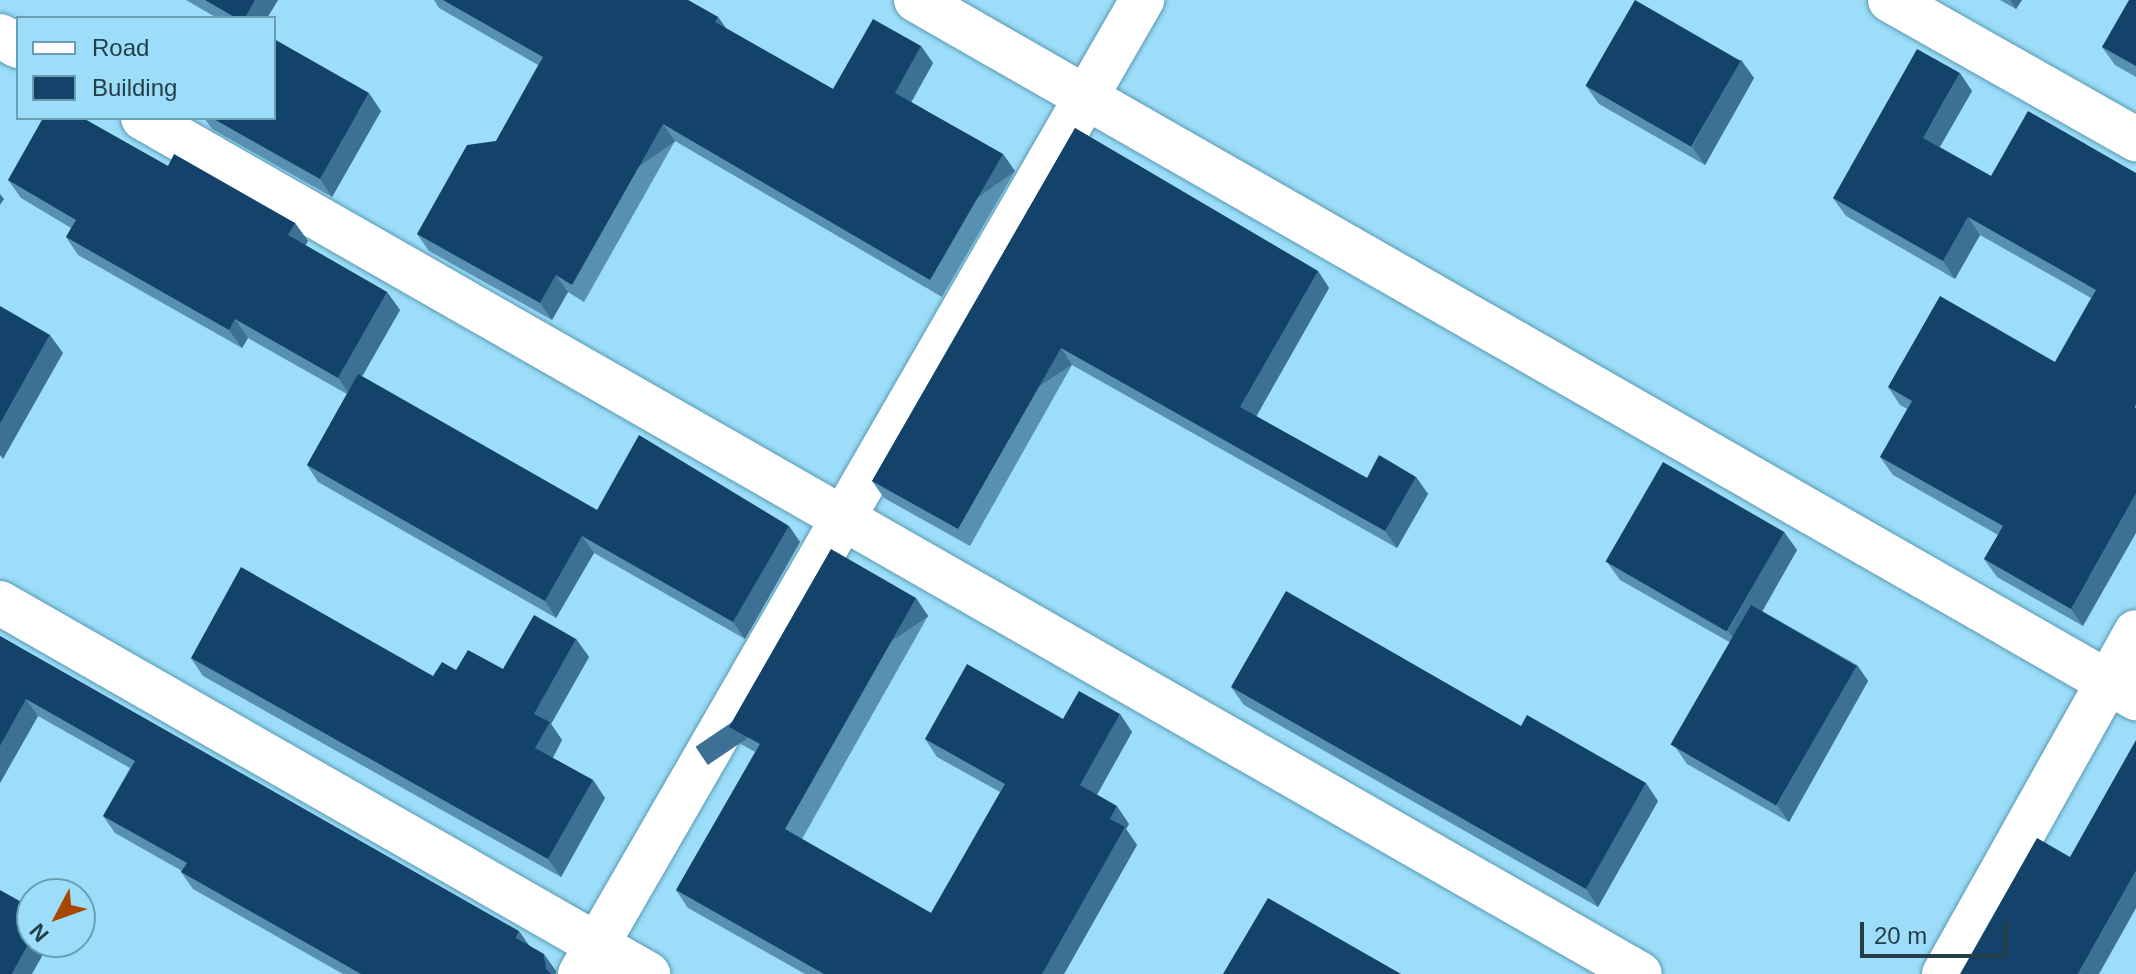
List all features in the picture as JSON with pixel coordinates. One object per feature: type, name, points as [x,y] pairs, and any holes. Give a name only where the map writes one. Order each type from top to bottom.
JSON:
[{"type":"street","points":[[916,0],[2122,690]]},
{"type":"street","points":[[588,959],[1142,0]]},
{"type":"street","points":[[1890,0],[2136,139]]},
{"type":"street","points":[[146,120],[1640,974]]},
{"type":"street","points":[[0,603],[588,959],[648,974]]},
{"type":"street","points":[[1944,974],[2122,690],[2136,632]]},
{"type":"building","points":[[205,0],[255,0],[246,16],[233,16]]},
{"type":"building","points":[[443,0],[688,0],[718,17],[715,22],[833,89],[873,19],[921,46],[895,93],[1003,154],[930,280],[663,124],[572,285],[556,275],[540,303],[417,234],[467,145],[496,141],[543,57]]},
{"type":"building","points":[[1635,0],[1741,61],[1691,147],[1586,86]]},
{"type":"building","points":[[2129,0],[2136,0],[2136,66],[2102,47]]},
{"type":"building","points":[[276,40],[369,93],[320,179],[216,120],[276,120]]},
{"type":"building","points":[[1917,49],[1960,73],[1923,138],[1991,176],[2028,111],[2136,173],[2136,494],[2071,609],[1984,559],[2003,526],[1880,457],[1912,401],[1888,387],[1940,296],[2055,362],[2096,290],[1968,217],[1943,261],[1833,198]]},
{"type":"building","points":[[42,120],[87,120],[168,166],[174,154],[295,223],[288,235],[387,292],[338,378],[235,319],[229,330],[66,237],[76,220],[8,180]]},
{"type":"building","points":[[1075,128],[1318,271],[1240,407],[1367,478],[1379,455],[1416,477],[1385,531],[1061,348],[958,529],[872,481]]},
{"type":"building","points":[[0,306],[50,335],[0,424]]},
{"type":"building","points":[[358,374],[597,510],[639,435],[789,526],[733,622],[582,536],[545,601],[307,465]]},
{"type":"building","points":[[1663,462],[1784,532],[1727,632],[1606,562]]},
{"type":"building","points":[[831,549],[916,598],[785,829],[931,913],[1005,784],[925,739],[967,664],[1063,719],[1079,691],[1120,714],[1080,785],[1117,806],[1110,819],[1125,827],[1042,974],[824,974],[676,890],[760,744],[729,727]]},
{"type":"building","points":[[241,567],[433,676],[442,662],[456,670],[468,650],[503,669],[534,615],[576,639],[534,714],[550,722],[535,748],[593,780],[548,859],[191,658]]},
{"type":"building","points":[[1286,591],[1521,726],[1527,715],[1646,783],[1586,889],[1231,687]]},
{"type":"building","points":[[1751,605],[1857,666],[1776,805],[1670,744]]},
{"type":"building","points":[[0,636],[519,931],[516,938],[544,954],[546,969],[551,974],[361,974],[181,872],[187,863],[103,816],[135,761],[26,699],[0,746]]},
{"type":"building","points":[[2136,740],[2136,871],[2078,974],[1960,974],[2037,838],[2070,857]]},
{"type":"building","points":[[0,890],[16,899],[16,958],[21,958],[12,974],[0,974]]},
{"type":"building","points":[[1268,898],[1401,974],[1223,974]]}]
